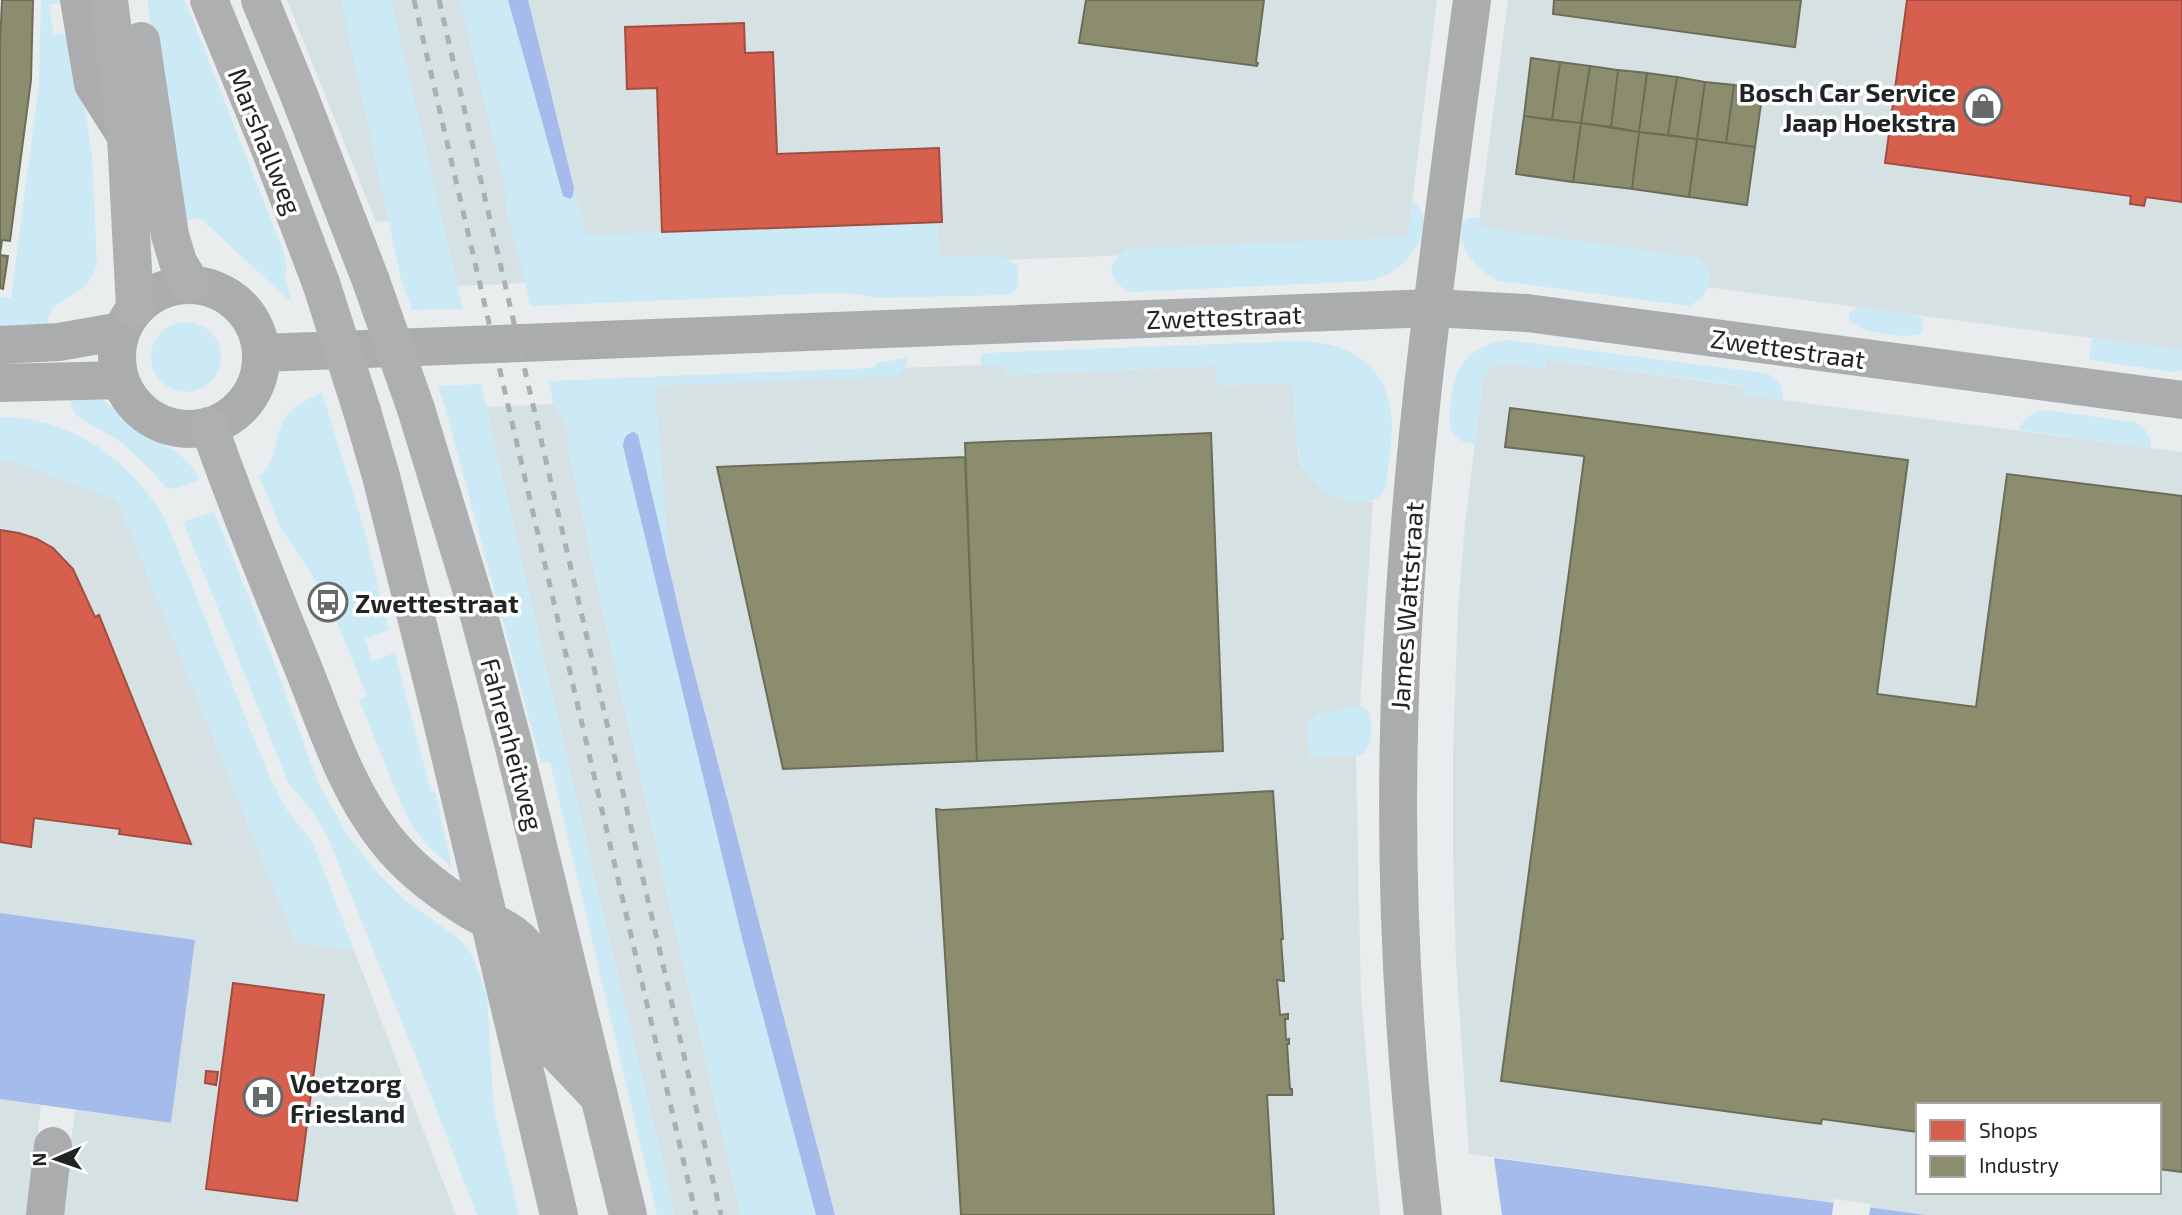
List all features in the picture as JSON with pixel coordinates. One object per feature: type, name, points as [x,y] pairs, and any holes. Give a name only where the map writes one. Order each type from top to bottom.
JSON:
[{"type":"main road","points":[[109,0],[126,136],[128,319]]},
{"type":"main road","points":[[134,0],[170,235],[177,262],[191,284]]},
{"type":"main road","name":"Marshallweg","points":[[209,0],[321,283],[362,411],[385,489],[490,920]]},
{"type":"main road","name":"Marshallweg","points":[[260,0],[371,281]]},
{"type":"main road","name":"Fahrenheitweg","points":[[371,281],[416,409],[477,608],[544,864],[628,1215]]},
{"type":"main road","points":[[209,426],[348,780],[385,838],[428,881],[467,909],[519,937],[527,946],[532,956],[556,1052],[600,1098]]},
{"type":"main road","points":[[490,920],[559,1215]]},
{"type":"street","points":[[79,0],[93,84],[126,136]]},
{"type":"street","name":"James Wattstraat","points":[[1423,1215],[1411,1108],[1399,927],[1399,731],[1403,628],[1432,308],[1472,0]]},
{"type":"street","points":[[191,284],[212,288],[232,298],[247,313],[257,332],[261,353],[260,372],[253,390],[242,406],[227,418],[209,426],[187,429],[166,425],[146,415],[130,400],[120,380],[116,355],[128,319],[151,295],[171,286],[191,284]]},
{"type":"street","name":"Zwettestraat","points":[[261,353],[1432,308],[1527,313],[2182,400]]},
{"type":"street","points":[[0,345],[59,342],[128,319]]},
{"type":"street","points":[[0,383],[120,380]]},
{"type":"street","points":[[45,1215],[53,1146]]},
{"type":"shaded area","points":[[41,0],[68,0],[49,5],[54,35],[73,32],[92,155],[97,265],[84,287],[54,307],[48,320],[48,329],[0,337],[0,297],[11,298],[39,84]]},
{"type":"shaded area","points":[[147,0],[185,0],[284,253],[287,272],[284,273],[292,303],[200,218],[185,221],[166,127]]},
{"type":"shaded area","points":[[287,0],[508,0],[506,208],[526,283],[457,286],[440,215],[376,222]]},
{"type":"shaded area","points":[[341,0],[391,0],[463,309],[412,310],[401,279]]},
{"type":"shaded area","points":[[460,0],[508,0],[563,196],[570,199],[574,188],[587,235],[937,222],[940,257],[999,255],[1018,265],[1018,286],[1011,294],[1004,295],[876,298],[831,293],[531,306],[506,208],[505,189]]},
{"type":"shaded area","points":[[517,0],[1437,0],[1407,244],[597,276]]},
{"type":"shaded area","points":[[1508,0],[2182,0],[2182,350],[1509,261],[1478,227]]},
{"type":"shaded area","points":[[1412,201],[1420,208],[1424,217],[1421,237],[1403,264],[1370,281],[1132,292],[1118,283],[1112,273],[1115,261],[1126,249],[1407,237]]},
{"type":"shaded area","points":[[1480,218],[1479,227],[1698,258],[1709,271],[1709,284],[1702,297],[1689,306],[1499,281],[1483,271],[1465,249],[1461,231],[1463,221]]},
{"type":"shaded area","points":[[1858,307],[1916,315],[1922,319],[1923,329],[1919,334],[1901,336],[1864,329],[1849,319],[1849,313]]},
{"type":"shaded area","points":[[179,322],[193,322],[206,327],[216,337],[221,357],[216,377],[206,387],[193,392],[179,392],[166,387],[156,377],[151,364],[151,350],[156,337],[166,327]]},
{"type":"shaded area","points":[[2092,338],[2182,350],[2182,370],[2173,372],[2089,360]]},
{"type":"shaded area","points":[[1507,340],[1766,373],[1779,383],[1783,400],[1744,395],[1744,386],[1547,360],[1546,369],[1504,363],[1491,367],[1483,380],[1475,444],[1459,439],[1451,429],[1449,415],[1456,375],[1468,357],[1478,350]]},
{"type":"shaded area","points":[[1295,341],[1328,344],[1344,349],[1358,356],[1380,378],[1391,411],[1391,440],[1386,487],[1380,496],[1373,500],[1359,503],[1342,499],[1312,480],[1299,455],[1296,441],[1293,383],[1217,385],[1216,366],[1005,375],[1004,365],[981,365],[983,353]]},
{"type":"shaded area","points":[[907,358],[905,368],[898,376],[655,386],[670,573],[638,435],[623,446],[743,942],[816,1215],[741,1215],[607,631],[569,451],[568,430],[553,404],[549,381],[873,368],[877,363]]},
{"type":"shaded area","points":[[1547,360],[1745,387],[1744,395],[2182,452],[2182,1215],[1927,1215],[1469,1154],[1456,962],[1453,859],[1453,749],[1458,608],[1465,524],[1483,380],[1491,367],[1504,363],[1545,369]]},
{"type":"shaded area","points":[[1005,365],[1006,375],[1216,366],[1217,385],[1293,383],[1297,449],[1301,463],[1310,477],[1320,487],[1354,502],[1373,502],[1360,706],[1318,714],[1309,757],[1356,755],[1361,997],[1380,1215],[835,1215],[685,636],[622,378]]},
{"type":"shaded area","points":[[481,384],[675,1215],[657,1215],[550,762],[541,763],[438,386]]},
{"type":"shaded area","points":[[322,392],[362,522],[389,630],[365,639],[372,661],[395,653],[431,792],[435,791],[452,868],[430,848],[413,827],[404,810],[359,700],[367,696],[327,598],[280,526],[259,476],[271,461],[283,421],[289,413]]},
{"type":"shaded area","points":[[71,395],[92,396],[103,401],[132,426],[180,455],[188,462],[199,480],[174,489],[165,487],[121,442],[77,416],[71,406]]},
{"type":"shaded area","points":[[553,404],[568,430],[569,451],[607,631],[741,1215],[675,1215],[486,407]]},
{"type":"shaded area","points":[[2046,410],[2134,422],[2147,432],[2151,448],[2019,430],[2029,416]]},
{"type":"shaded area","points":[[0,417],[51,424],[75,434],[117,461],[152,499],[166,521],[270,778],[288,812],[308,836],[317,853],[354,950],[296,943],[118,501],[17,463],[0,460]]},
{"type":"shaded area","points":[[0,460],[17,462],[118,501],[296,943],[354,950],[456,1215],[62,1215],[75,1110],[171,1123],[194,940],[0,913]]},
{"type":"shaded area","points":[[214,511],[265,638],[319,785],[347,834],[374,869],[405,900],[459,939],[472,955],[487,995],[494,1110],[519,1215],[477,1215],[327,835],[312,811],[289,784],[183,522]]},
{"type":"shaded area","points":[[1360,706],[1368,710],[1371,721],[1369,746],[1363,755],[1309,757],[1307,723],[1318,714]]},
{"type":"shaded area","points":[[0,1099],[41,1105],[28,1215],[0,1215]]},
{"type":"water","points":[[508,0],[528,0],[574,188],[570,199],[563,196]]},
{"type":"water","points":[[634,432],[638,435],[685,636],[835,1215],[816,1215],[743,942],[623,446],[626,437]]},
{"type":"water","points":[[0,913],[195,940],[171,1123],[0,1099]]},
{"type":"water","points":[[1494,1158],[1927,1215],[1502,1215]]},
{"type":"pier","points":[[1834,1199],[1871,1204],[1869,1215],[1832,1215]]},
{"type":"building: Shops","points":[[1907,0],[2182,0],[2182,202],[2146,197],[2144,206],[2130,204],[2131,196],[1885,163]]},
{"type":"building: Shops","points":[[744,23],[745,53],[773,52],[777,154],[939,148],[942,222],[662,232],[657,88],[627,89],[625,27]]},
{"type":"building: Shops","points":[[0,530],[37,539],[53,548],[73,569],[95,617],[99,615],[191,844],[119,834],[120,829],[34,818],[31,847],[0,842]]},
{"type":"building: Shops","points":[[233,983],[324,995],[297,1201],[206,1189]]},
{"type":"building: Shops","points":[[206,1071],[218,1072],[216,1085],[205,1083]]},
{"type":"building: Industry","points":[[2,0],[33,0],[31,80],[10,241],[2,240],[0,255]]},
{"type":"building: Industry","points":[[1086,0],[1264,0],[1257,66],[1079,43]]},
{"type":"building: Industry","points":[[1554,0],[1801,0],[1795,47],[1553,14]]},
{"type":"building: Industry","points":[[1531,58],[1560,62],[1552,120],[1524,116]]},
{"type":"building: Industry","points":[[1560,62],[1590,66],[1581,123],[1552,120]]},
{"type":"building: Industry","points":[[1590,66],[1618,70],[1611,127],[1581,123]]},
{"type":"building: Industry","points":[[1618,70],[1647,73],[1639,132],[1611,127]]},
{"type":"building: Industry","points":[[1647,73],[1677,77],[1668,135],[1639,132]]},
{"type":"building: Industry","points":[[1677,77],[1705,82],[1697,139],[1668,135]]},
{"type":"building: Industry","points":[[1705,82],[1734,85],[1726,143],[1697,139]]},
{"type":"building: Industry","points":[[1734,85],[1763,89],[1755,147],[1726,143]]},
{"type":"building: Industry","points":[[1524,116],[1581,123],[1573,182],[1516,174]]},
{"type":"building: Industry","points":[[1581,123],[1639,132],[1632,189],[1573,182]]},
{"type":"building: Industry","points":[[1639,132],[1697,139],[1689,197],[1632,189]]},
{"type":"building: Industry","points":[[1697,139],[1755,147],[1747,205],[1689,197]]},
{"type":"building: Industry","points":[[0,255],[8,256],[3,289],[0,288]]},
{"type":"building: Industry","points":[[1510,408],[1908,460],[1877,694],[1976,707],[2007,474],[2182,496],[2182,1172],[2161,1169],[2161,1103],[1916,1103],[1916,1132],[1822,1119],[1821,1124],[1501,1081],[1584,459],[1584,456],[1505,447]]},
{"type":"building: Industry","points":[[1211,433],[1223,751],[977,761],[965,443]]},
{"type":"building: Industry","points":[[965,457],[977,761],[783,769],[717,467]]},
{"type":"building: Industry","points":[[1273,791],[1284,981],[1277,980],[1280,1015],[1288,1014],[1288,1019],[1285,1019],[1286,1040],[1289,1039],[1287,1044],[1292,1089],[1292,1095],[1267,1095],[1274,1215],[961,1215],[936,809]]},
{"type":"railway","points":[[414,0],[696,1215]]},
{"type":"railway","points":[[439,0],[721,1215]]},
{"type":"place","name":"Bosch Car Service Jaap Hoekstra","points":[[1983,106]]},
{"type":"place","name":"Zwettestraat","points":[[328,602]]},
{"type":"place","name":"Voetzorg Friesland","points":[[263,1097]]}]
